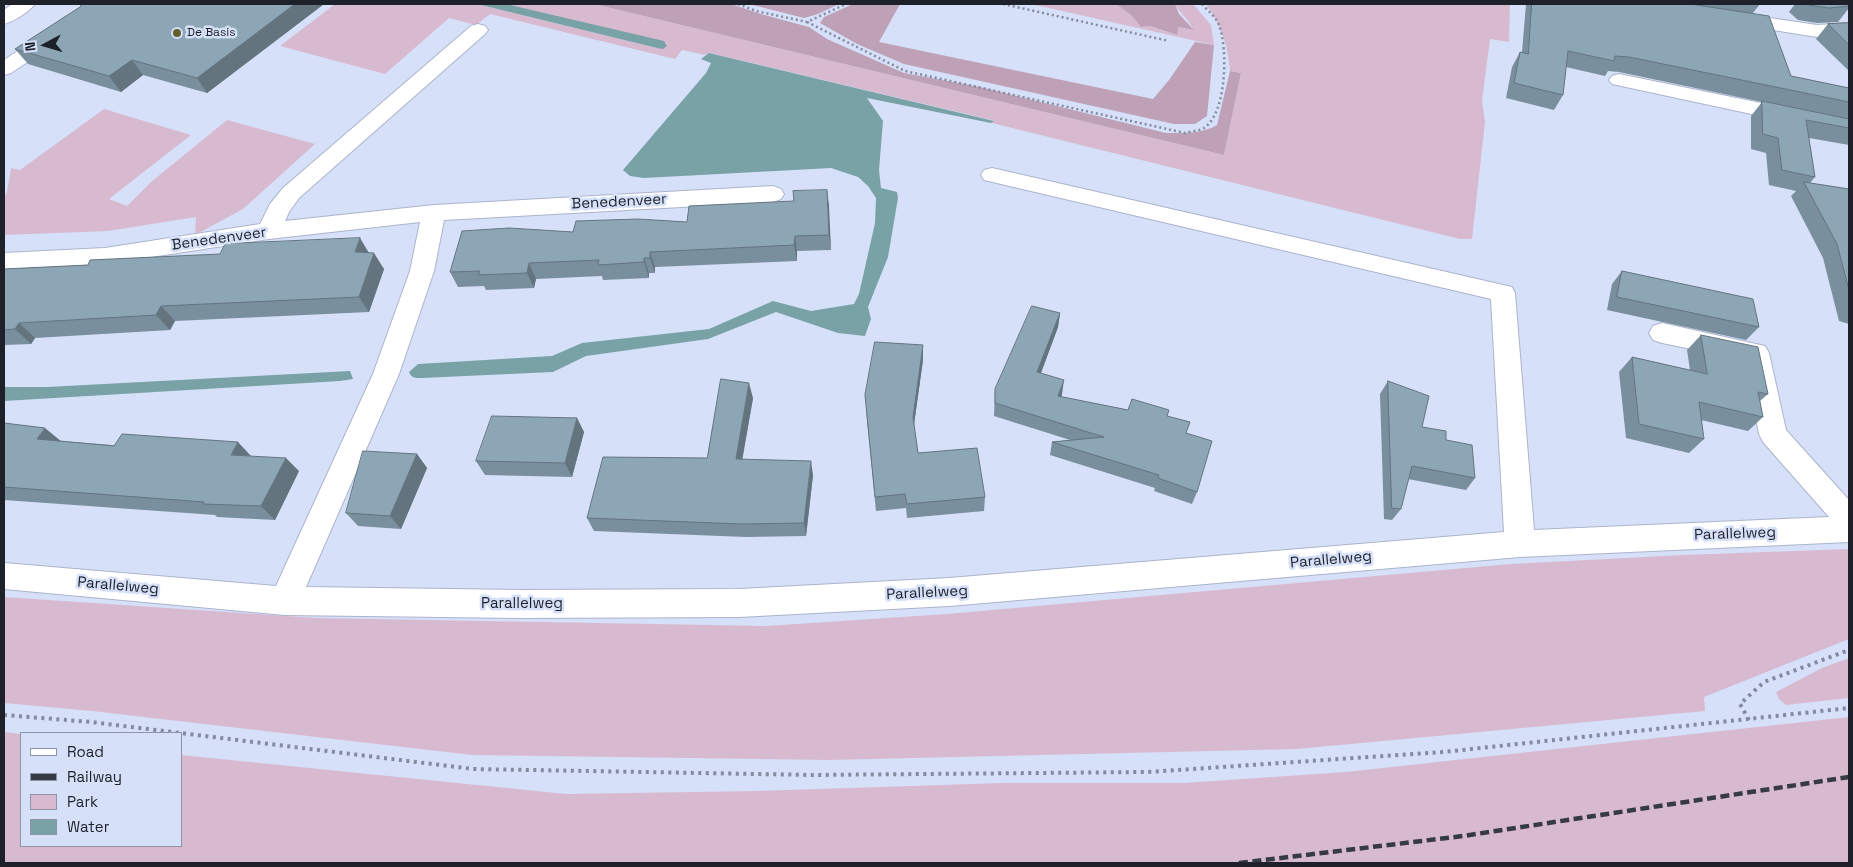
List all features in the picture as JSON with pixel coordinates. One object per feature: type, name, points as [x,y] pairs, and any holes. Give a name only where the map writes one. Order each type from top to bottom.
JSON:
[{"type":"street","points":[[4,18],[25,4]]},
{"type":"street","points":[[1720,17],[1817,31],[1849,29]]},
{"type":"street","points":[[4,70],[66,28]]},
{"type":"street","points":[[269,231],[278,210],[291,193],[478,30]]},
{"type":"street","points":[[1619,80],[1849,128]]},
{"type":"street","points":[[992,175],[1502,293],[1520,544]]},
{"type":"street","name":"Benedenveer","points":[[4,262],[105,256],[269,231],[434,213],[773,194]]},
{"type":"street","points":[[285,600],[386,374],[422,270],[434,213]]},
{"type":"street","points":[[1662,333],[1756,353],[1773,434],[1849,520]]},
{"type":"street","name":"Parallelweg","points":[[4,576],[285,600],[521,604],[739,603],[949,592],[1520,544],[1849,529]]},
{"type":"path","points":[[738,4],[756,11],[807,22],[905,72],[1185,133],[1204,128],[1218,109],[1224,68],[1223,44],[1219,24],[1202,4]]},
{"type":"path","points":[[807,22],[846,4]]},
{"type":"path","points":[[1003,4],[1169,40]]},
{"type":"path","points":[[1749,720],[1740,704],[1764,682],[1849,650]]},
{"type":"path","points":[[182,733],[473,769],[813,775],[1147,772],[1444,752],[1849,708]]},
{"type":"path","points":[[4,715],[91,722],[172,732]]},
{"type":"green space","points":[[335,4],[477,4],[657,48],[667,43],[506,4],[594,4],[1224,155],[1241,73],[1230,71],[1223,36],[1206,4],[1510,4],[1509,42],[1490,39],[1482,101],[1485,122],[1472,239],[1460,239],[991,123],[994,121],[992,120],[710,53],[705,55],[682,50],[675,59],[490,14],[476,25],[449,18],[385,74],[280,46]]},
{"type":"green space","points":[[1031,4],[1116,4],[1131,15],[1141,27],[1150,26],[1176,35],[1177,27],[1193,30],[1190,23],[1175,4],[1193,4],[1211,25],[1214,45]]},
{"type":"green space","points":[[104,109],[191,135],[109,199],[127,206],[151,182],[227,120],[315,144],[243,209],[195,235],[196,217],[108,231],[4,235],[4,197],[7,192],[11,168],[20,170]]},
{"type":"green space","points":[[1849,549],[1849,639],[1704,697],[1705,711],[1297,749],[829,760],[472,755],[92,711],[4,703],[4,597],[316,618],[766,626],[947,614],[1511,564]]},
{"type":"green space","points":[[1849,658],[1849,698],[1786,705],[1779,699],[1776,692],[1822,668]]},
{"type":"green space","points":[[1849,717],[1849,863],[4,863],[4,732],[20,734],[20,847],[182,847],[182,755],[566,794],[757,791],[1002,783],[1184,783],[1346,772]]},
{"type":"shaded area","points":[[594,4],[731,4],[809,27],[827,39],[904,73],[980,87],[1166,133],[1199,131],[1217,125],[1230,71],[1241,73],[1224,155]]},
{"type":"shaded area","points":[[749,4],[839,4],[804,18]]},
{"type":"shaded area","points":[[853,4],[900,4],[879,42],[1153,99],[1169,80],[1195,42],[1214,45],[1207,116],[1195,124],[1174,124],[904,64],[857,44],[820,23],[824,17]]},
{"type":"shaded area","points":[[1116,4],[1175,4],[1179,14],[1194,30],[1178,27],[1177,35],[1150,26],[1141,27],[1131,15]]},
{"type":"water","points":[[477,4],[506,4],[664,41],[667,46],[663,49],[657,48]]},
{"type":"water","points":[[709,53],[994,121],[991,123],[867,98],[883,121],[879,170],[881,188],[897,192],[898,198],[888,257],[868,307],[871,319],[865,336],[838,333],[776,312],[708,339],[586,356],[553,372],[422,378],[411,376],[409,372],[418,364],[552,356],[582,343],[709,329],[773,301],[811,311],[854,304],[859,294],[875,223],[876,198],[868,186],[858,177],[831,168],[644,178],[630,176],[623,170],[706,73],[711,63],[701,59]]},
{"type":"water","points":[[350,371],[353,379],[340,381],[4,401],[4,387],[47,387]]},
{"type":"building","name":"De Basis","points":[[82,4],[295,4],[197,78],[132,60],[109,76],[15,49]]},
{"type":"building","points":[[1532,4],[1690,4],[1769,16],[1791,76],[1849,88],[1849,102],[1629,57],[1615,56],[1614,61],[1568,51],[1563,95],[1514,83],[1520,52],[1528,54]]},
{"type":"building","points":[[1808,4],[1848,4],[1849,6],[1829,8]]},
{"type":"building","points":[[1849,23],[1849,45],[1828,24]]},
{"type":"building","points":[[1762,101],[1849,119],[1849,128],[1806,120],[1815,177],[1782,170],[1778,138],[1763,134]]},
{"type":"building","points":[[1804,182],[1849,189],[1849,290],[1837,244]]},
{"type":"building","points":[[827,190],[829,235],[795,236],[794,245],[650,252],[650,258],[644,258],[644,262],[598,265],[599,260],[529,263],[527,273],[478,275],[480,271],[450,272],[462,231],[509,228],[573,232],[576,221],[638,219],[687,222],[689,206],[794,201],[793,191]]},
{"type":"building","points":[[360,238],[355,252],[374,253],[359,297],[161,306],[156,315],[19,323],[15,329],[4,330],[4,269],[88,265],[90,260],[220,254],[225,244]]},
{"type":"building","points":[[1622,271],[1753,299],[1759,327],[1617,297]]},
{"type":"building","points":[[1032,306],[1060,313],[1037,372],[1064,380],[1058,396],[1128,410],[1132,399],[1169,410],[1167,416],[1190,422],[1186,433],[1212,441],[1197,492],[1158,478],[1159,475],[1052,442],[1104,437],[995,403],[995,389]]},
{"type":"building","points":[[1701,335],[1758,347],[1768,394],[1758,392],[1763,417],[1699,402],[1704,439],[1639,424],[1632,357],[1707,374]]},
{"type":"building","points":[[875,342],[923,345],[913,417],[918,453],[977,448],[985,497],[907,504],[905,494],[875,497],[865,395]]},
{"type":"building","points":[[721,379],[749,383],[736,459],[811,461],[804,523],[742,524],[587,518],[603,457],[707,458]]},
{"type":"building","points":[[1388,381],[1429,396],[1422,427],[1446,431],[1446,440],[1472,445],[1475,478],[1412,466],[1401,509],[1392,508]]},
{"type":"building","points":[[492,416],[577,418],[565,463],[476,461]]},
{"type":"building","points":[[4,423],[45,428],[37,439],[114,446],[122,434],[238,442],[231,455],[286,458],[261,506],[203,504],[204,502],[4,487]]},
{"type":"building","points":[[363,451],[417,454],[390,516],[346,513]]},
{"type":"railway","points":[[1239,863],[1463,836],[1849,777]]},
{"type":"place","name":"De Basis","points":[[177,33]]}]
